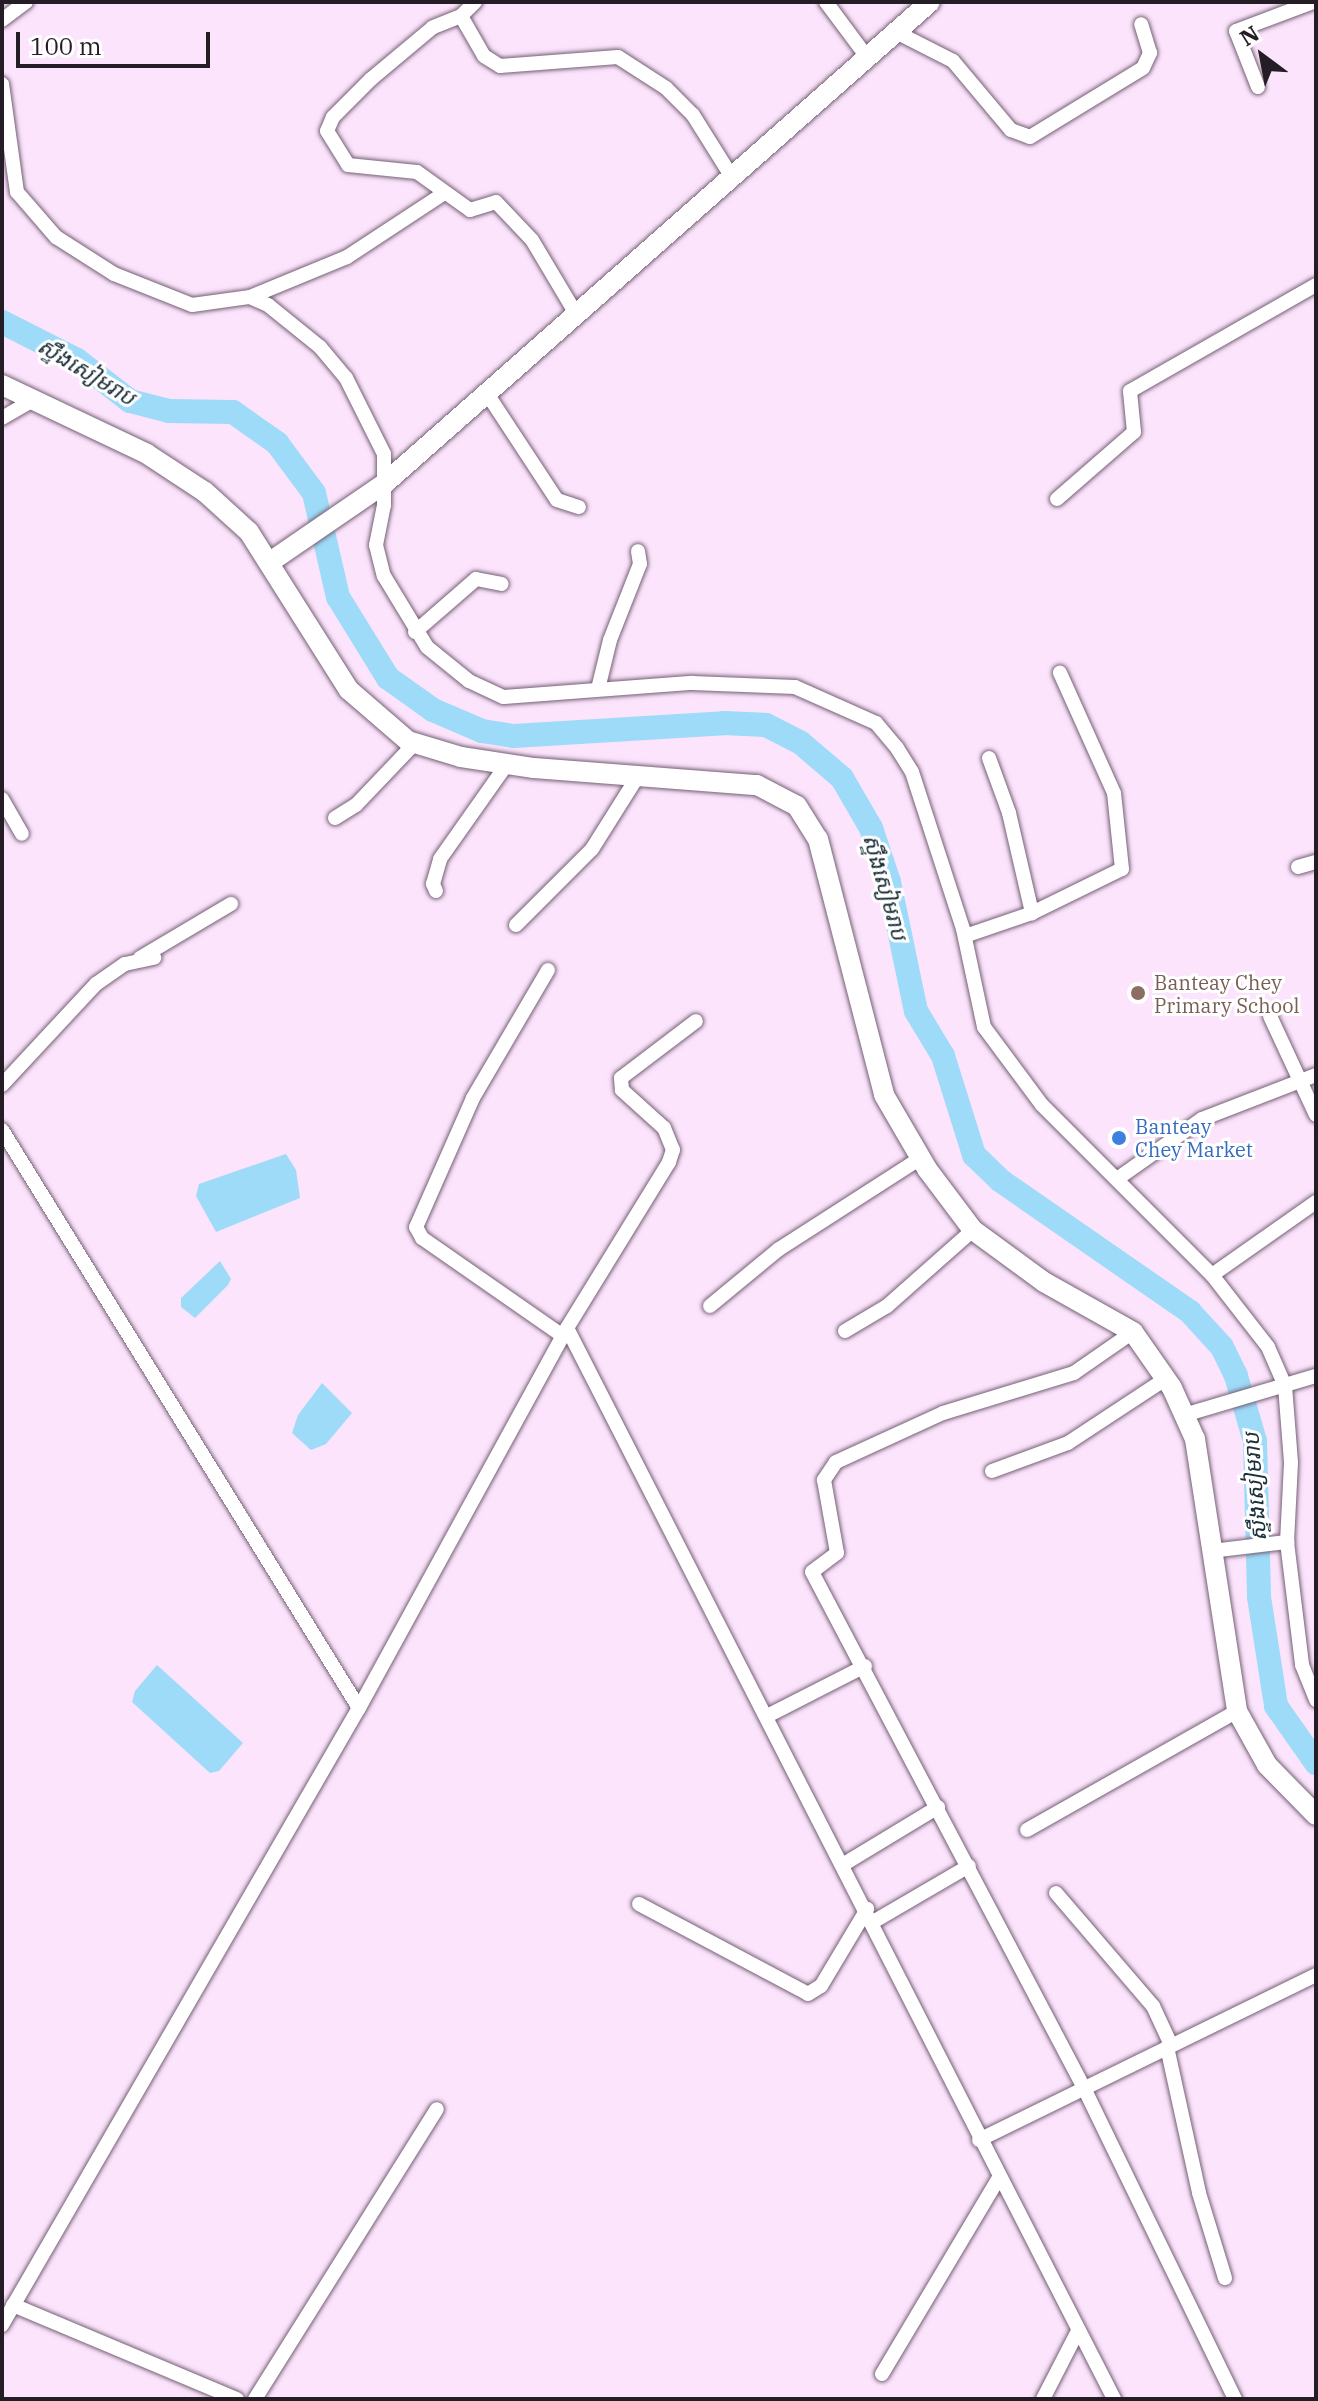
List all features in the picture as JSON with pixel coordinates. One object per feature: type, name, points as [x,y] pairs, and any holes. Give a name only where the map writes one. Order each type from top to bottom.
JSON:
[{"type":"street","points":[[2,20],[26,2]]},
{"type":"street","points":[[826,2],[867,57]]},
{"type":"street","points":[[270,562],[378,488],[730,174],[930,2]]},
{"type":"street","points":[[1258,87],[1236,31],[1313,2]]},
{"type":"street","points":[[473,3],[461,16],[414,42],[328,124],[348,165],[417,172],[443,194],[470,210],[496,202],[511,213],[575,312]]},
{"type":"street","points":[[461,16],[484,56],[500,66],[618,57],[666,88],[693,115],[730,174]]},
{"type":"street","points":[[896,32],[953,61],[1011,130],[1030,137],[1143,68],[1150,53],[1141,24]]},
{"type":"street","points":[[2,84],[17,192],[56,237],[142,288],[192,305],[250,297],[347,257],[443,194]]},
{"type":"street","points":[[1057,499],[1134,432],[1130,391],[1316,285]]},
{"type":"street","points":[[250,297],[285,316],[346,378],[384,454],[378,488],[378,556],[415,632],[469,681],[504,697],[747,682],[795,687],[876,723],[912,772],[965,936],[984,1027],[1042,1105],[1212,1275],[1268,1347],[1285,1386],[1291,1463],[1281,1542],[1316,1700]]},
{"type":"street","points":[[2,385],[147,454],[205,492],[249,532],[349,690],[415,743],[507,764],[636,779],[757,785],[782,795],[803,813],[818,839],[884,1095],[921,1158],[973,1230],[1044,1282],[1133,1332],[1167,1378],[1195,1439],[1237,1711],[1267,1765],[1316,1815]]},
{"type":"street","points":[[486,392],[557,500],[579,507]]},
{"type":"street","points":[[2,418],[31,401]]},
{"type":"street","points":[[598,689],[610,640],[640,564],[638,551]]},
{"type":"street","points":[[415,632],[476,579],[502,584]]},
{"type":"street","points":[[965,936],[1032,913],[1087,883],[1117,873],[1123,859],[1114,793],[1060,673]]},
{"type":"street","points":[[335,818],[356,805],[415,743]]},
{"type":"street","points":[[989,758],[1009,813],[1032,913]]},
{"type":"street","points":[[436,891],[433,884],[440,859],[507,764]]},
{"type":"street","points":[[516,925],[592,849],[636,779]]},
{"type":"street","points":[[2,799],[22,834]]},
{"type":"street","points":[[1298,867],[1316,862]]},
{"type":"street","points":[[2,1085],[96,984],[147,958],[231,904]]},
{"type":"street","points":[[548,970],[473,1098],[416,1227],[422,1238],[565,1332],[844,1864],[979,2140],[1114,2399]]},
{"type":"street","points":[[1270,1016],[1298,1082],[1316,1115]]},
{"type":"street","points":[[2,2325],[359,1708],[565,1332],[673,1150],[664,1128],[622,1090],[621,1078],[696,1021]]},
{"type":"street","points":[[1117,1179],[1202,1119],[1316,1075]]},
{"type":"street","points":[[2,1130],[359,1708]]},
{"type":"street","points":[[710,1306],[779,1249],[921,1158]]},
{"type":"street","points":[[1212,1275],[1316,1202]]},
{"type":"street","points":[[845,1331],[887,1306],[973,1230]]},
{"type":"street","points":[[1133,1332],[1074,1373],[943,1413],[828,1469],[824,1480],[837,1553],[812,1572],[865,1666],[1083,2086],[1235,2399]]},
{"type":"street","points":[[1184,1415],[1316,1376]]},
{"type":"street","points":[[992,1471],[1068,1443],[1167,1378]]},
{"type":"street","points":[[1211,1551],[1281,1542]]},
{"type":"street","points":[[767,1716],[865,1666]]},
{"type":"street","points":[[1027,1830],[1237,1711]]},
{"type":"street","points":[[844,1864],[938,1807]]},
{"type":"street","points":[[639,1904],[808,1994],[821,1986],[870,1915],[969,1866]]},
{"type":"street","points":[[1056,1893],[1153,2006],[1169,2046],[1199,2193],[1225,2278]]},
{"type":"street","points":[[979,2140],[1083,2086],[1316,1975]]},
{"type":"street","points":[[255,2399],[437,2109]]},
{"type":"street","points":[[882,2374],[999,2178]]},
{"type":"street","points":[[13,2305],[237,2399]]},
{"type":"street","points":[[1043,2399],[1078,2331]]},
{"type":"water","points":[[286,1154],[296,1170],[300,1198],[216,1232],[196,1196],[199,1184]]},
{"type":"water","points":[[220,1261],[231,1279],[195,1318],[181,1307],[181,1298]]},
{"type":"water","points":[[322,1383],[352,1413],[326,1444],[311,1450],[292,1433],[298,1415]]},
{"type":"water","points":[[157,1665],[243,1743],[219,1771],[210,1773],[132,1702],[135,1691]]},
{"type":"waterway","name":"ស្ទឹងសៀមរាប","points":[[2,322],[77,360],[130,401],[169,411],[233,412],[277,443],[314,493],[338,597],[388,678],[433,710],[482,731],[514,736],[724,723],[766,725],[801,743],[842,778],[871,828],[889,882],[916,1011],[943,1056],[974,1155],[1001,1181],[1190,1312],[1222,1347],[1236,1376],[1255,1441],[1259,1597],[1276,1706],[1316,1763]]},
{"type":"place","name":"Banteay Chey Primary School","points":[[1138,993]]},
{"type":"place","name":"Banteay Chey Market","points":[[1119,1138]]}]
